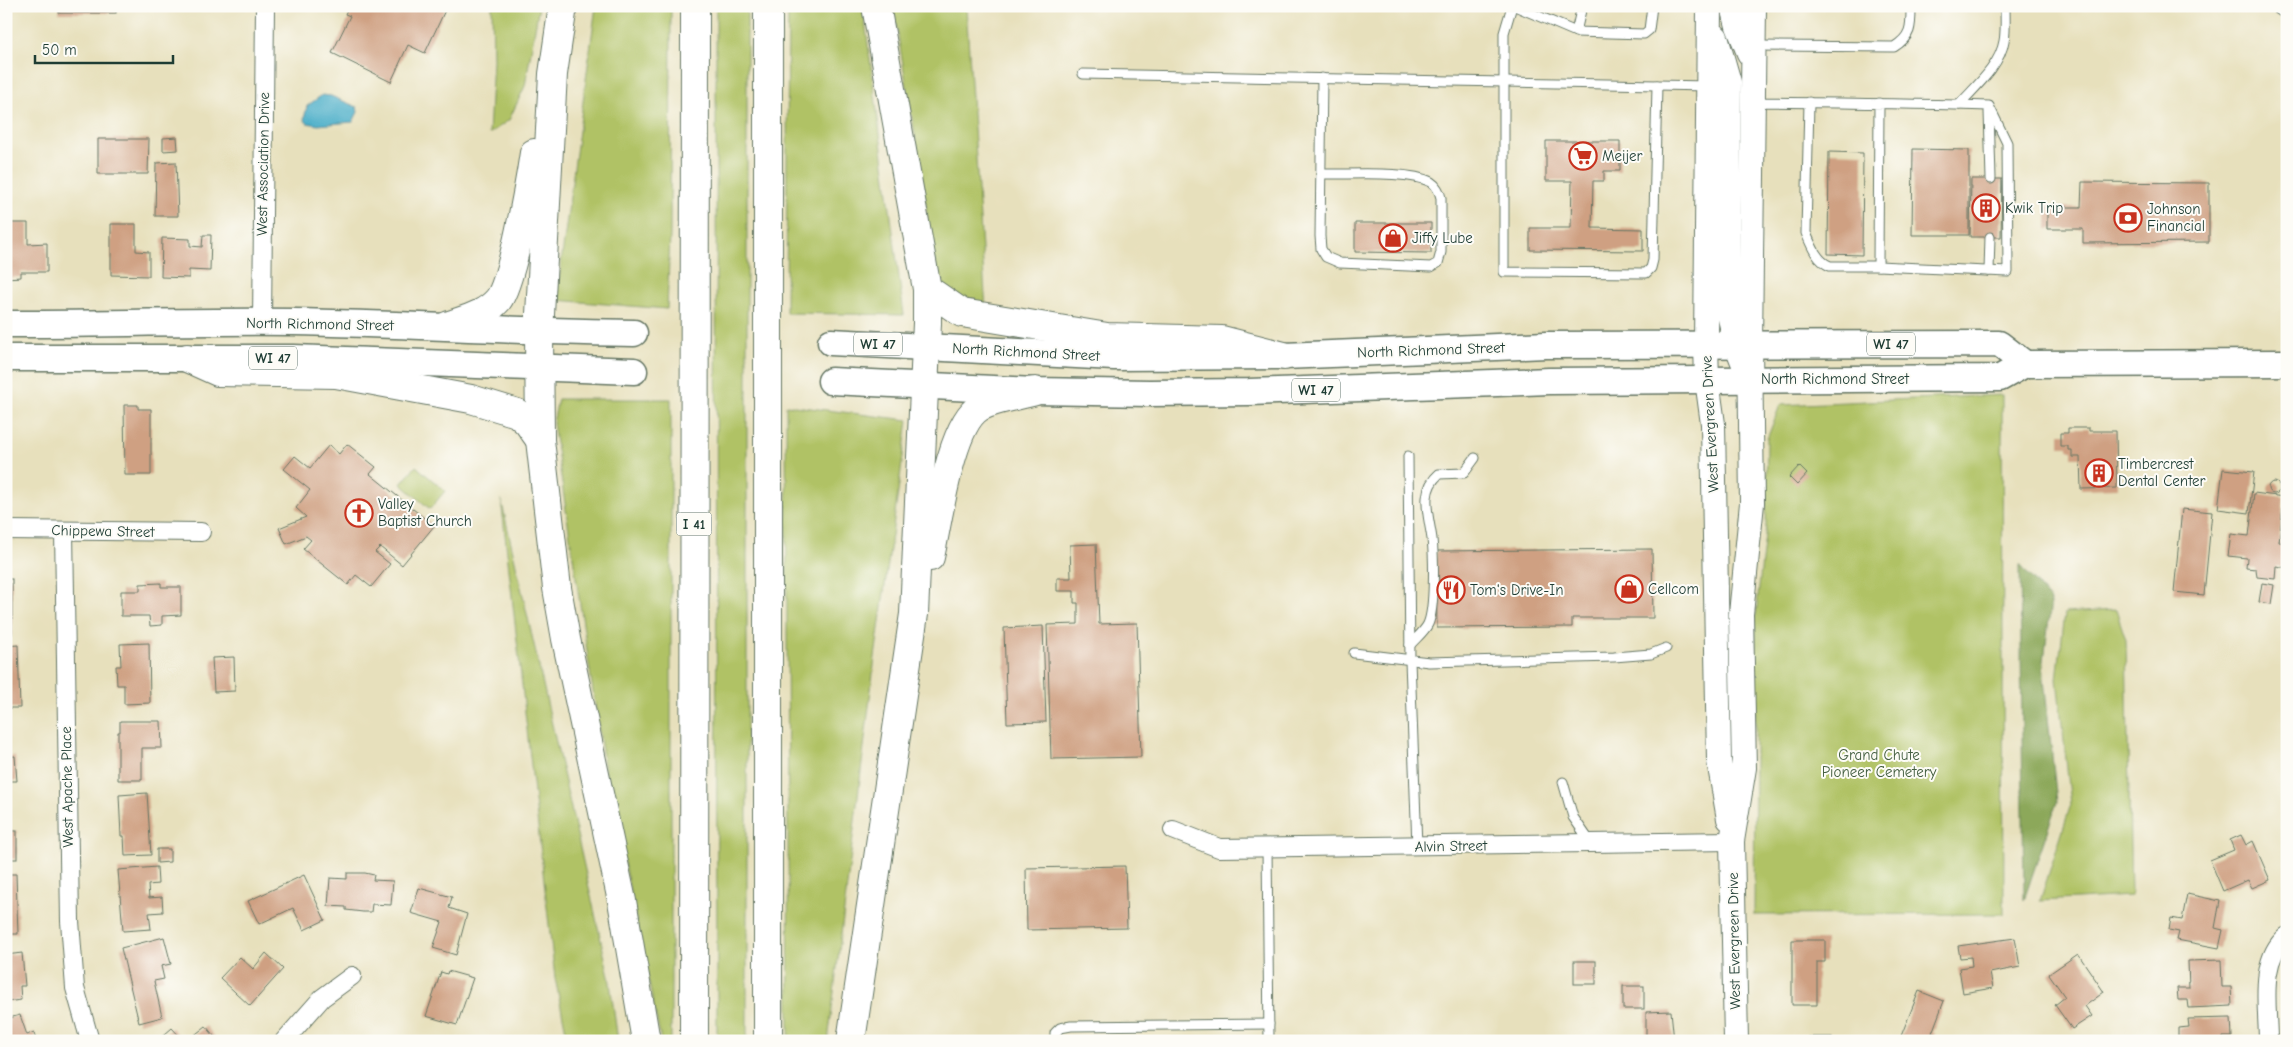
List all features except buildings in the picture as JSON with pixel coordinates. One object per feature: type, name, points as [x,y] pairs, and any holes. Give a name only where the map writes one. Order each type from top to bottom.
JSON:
[{"type":"highway","points":[[563,6],[553,74],[539,332],[540,440],[557,588],[566,639],[622,902],[646,1041]]},
{"type":"highway","name":"I 41","points":[[694,1041],[695,6]]},
{"type":"highway","points":[[768,6],[768,1041]]},
{"type":"highway","points":[[851,1041],[914,614],[926,346],[927,289],[876,6]]},
{"type":"highway","points":[[447,326],[484,313],[501,295],[524,208],[537,132],[553,74]]},
{"type":"highway","points":[[927,289],[962,313],[1107,337],[1222,340],[1284,356]]},
{"type":"highway","points":[[187,358],[218,372],[336,374],[471,399],[517,413],[528,423],[540,440]]},
{"type":"highway","points":[[914,614],[926,576],[953,451],[964,423],[980,407],[1035,391]]},
{"type":"main road","name":"North Richmond Street","points":[[6,324],[262,322],[447,326],[539,332],[634,333]]},
{"type":"main road","name":"North Richmond Street","points":[[831,342],[1114,357],[1284,356],[1546,345],[1999,344],[2025,364]]},
{"type":"main road","name":"WI 47","points":[[6,358],[294,358],[634,371]]},
{"type":"main road","name":"North Richmond Street","points":[[831,380],[1035,391],[1249,392],[1498,382],[2000,378],[2025,364],[2287,363]]},
{"type":"street","name":"West Association Drive","points":[[262,322],[265,6]]},
{"type":"street","points":[[1733,6],[1738,26],[1753,55]]},
{"type":"street","name":"West Evergreen Drive","points":[[1732,841],[1744,768],[1741,614],[1752,504],[1751,380],[1743,344],[1754,6]]},
{"type":"street","points":[[2281,6],[2287,10]]},
{"type":"street","points":[[1709,10],[1729,82],[1727,305],[1743,344]]},
{"type":"street","name":"West Evergreen Drive","points":[[1709,10],[1706,345],[1714,380],[1713,424],[1719,760],[1732,841],[1736,1041]]},
{"type":"street","points":[[1714,380],[1728,421],[1731,648],[1742,679]]},
{"type":"street","name":"Chippewa Street","points":[[6,530],[201,532]]},
{"type":"street","name":"West Apache Place","points":[[64,531],[70,921],[75,988],[90,1041]]},
{"type":"street","name":"Alvin Street","points":[[1173,830],[1219,848],[1732,841]]},
{"type":"street","points":[[2268,1041],[2268,971],[2272,954],[2287,936]]},
{"type":"street","points":[[284,1041],[316,1004],[352,976]]},
{"type":"lane","points":[[1652,6],[1652,23],[1650,30],[1644,34],[1576,32],[1513,6],[1504,33],[1504,272],[1646,273],[1651,268],[1654,260],[1656,85]]},
{"type":"lane","points":[[1576,32],[1582,6]]},
{"type":"lane","points":[[1753,55],[1894,47],[1905,40],[1911,28],[1911,6]]},
{"type":"lane","points":[[1959,105],[1985,75],[1999,55],[2004,42],[2005,6]]},
{"type":"lane","points":[[1083,74],[1708,86]]},
{"type":"lane","points":[[1321,174],[1410,176],[1432,183],[1440,192],[1441,198],[1441,252],[1438,263],[1431,267],[1386,266],[1340,263],[1326,257],[1321,249],[1320,236],[1322,78]]},
{"type":"lane","points":[[1752,102],[1989,106]]},
{"type":"lane","points":[[1809,102],[1806,233],[1812,249],[1825,264],[1830,266],[1878,266],[2008,272],[2007,142],[1989,106]]},
{"type":"lane","points":[[1878,266],[1879,103]]},
{"type":"lane","points":[[1989,106],[1991,179]]},
{"type":"lane","points":[[1989,271],[1990,237]]},
{"type":"lane","points":[[1408,456],[1410,661],[1417,846]]},
{"type":"lane","points":[[1410,645],[1427,626],[1432,611],[1432,539],[1427,499],[1429,486],[1439,474],[1464,473],[1475,458]]},
{"type":"lane","points":[[1354,653],[1410,661],[1614,658],[1650,654],[1666,648]]},
{"type":"lane","points":[[1562,782],[1573,818],[1592,844]]},
{"type":"lane","points":[[1267,847],[1269,1041]]},
{"type":"lane","points":[[1055,1041],[1055,1033],[1060,1028],[1071,1026],[1269,1024]]},
{"type":"green space","points":[[492,6],[539,6],[525,86],[509,120],[489,134],[493,60]]},
{"type":"green space","points":[[596,6],[671,6],[670,235],[667,309],[556,300]]},
{"type":"green space","points":[[716,6],[747,6],[747,1041],[717,1041]]},
{"type":"green space","points":[[788,6],[863,6],[904,315],[786,313]]},
{"type":"green space","points":[[893,6],[966,6],[986,310],[945,289],[940,280],[932,253],[922,176]]},
{"type":"green space","name":"Grand Chute Pioneer Cemetery","points":[[2002,395],[2004,914],[1754,915],[1756,614],[1766,526],[1767,439],[1780,405]]},
{"type":"green space","points":[[558,399],[671,399],[671,1041],[661,1041],[604,765],[553,423]]},
{"type":"green space","points":[[786,405],[908,420],[875,657],[828,1041],[789,1041]]},
{"type":"green space","points":[[416,466],[445,491],[430,509],[401,484]]},
{"type":"green space","points":[[501,499],[609,976],[618,1041],[568,1041],[555,978]]},
{"type":"green space","points":[[2020,565],[2051,601],[2043,670],[2057,802],[2024,900]]},
{"type":"green space","points":[[2116,610],[2126,640],[2131,896],[2040,901],[2071,804],[2057,679],[2065,613]]},
{"type":"water","points":[[322,95],[331,96],[357,107],[358,112],[353,122],[318,125],[307,123],[304,119],[307,106]]},
{"type":"place","name":"Meijer","points":[[1583,156]]},
{"type":"place","name":"Kwik Trip","points":[[1986,208]]},
{"type":"place","name":"Johnson Financial","points":[[2128,218]]},
{"type":"place","name":"Jiffy Lube","points":[[1393,238]]},
{"type":"place","name":"Timbercrest Dental Center","points":[[2099,473]]},
{"type":"place","name":"Valley Baptist Church","points":[[359,513]]},
{"type":"place","name":"Cellcom","points":[[1629,589]]},
{"type":"place","name":"Tom's Drive-In","points":[[1451,590]]}]
